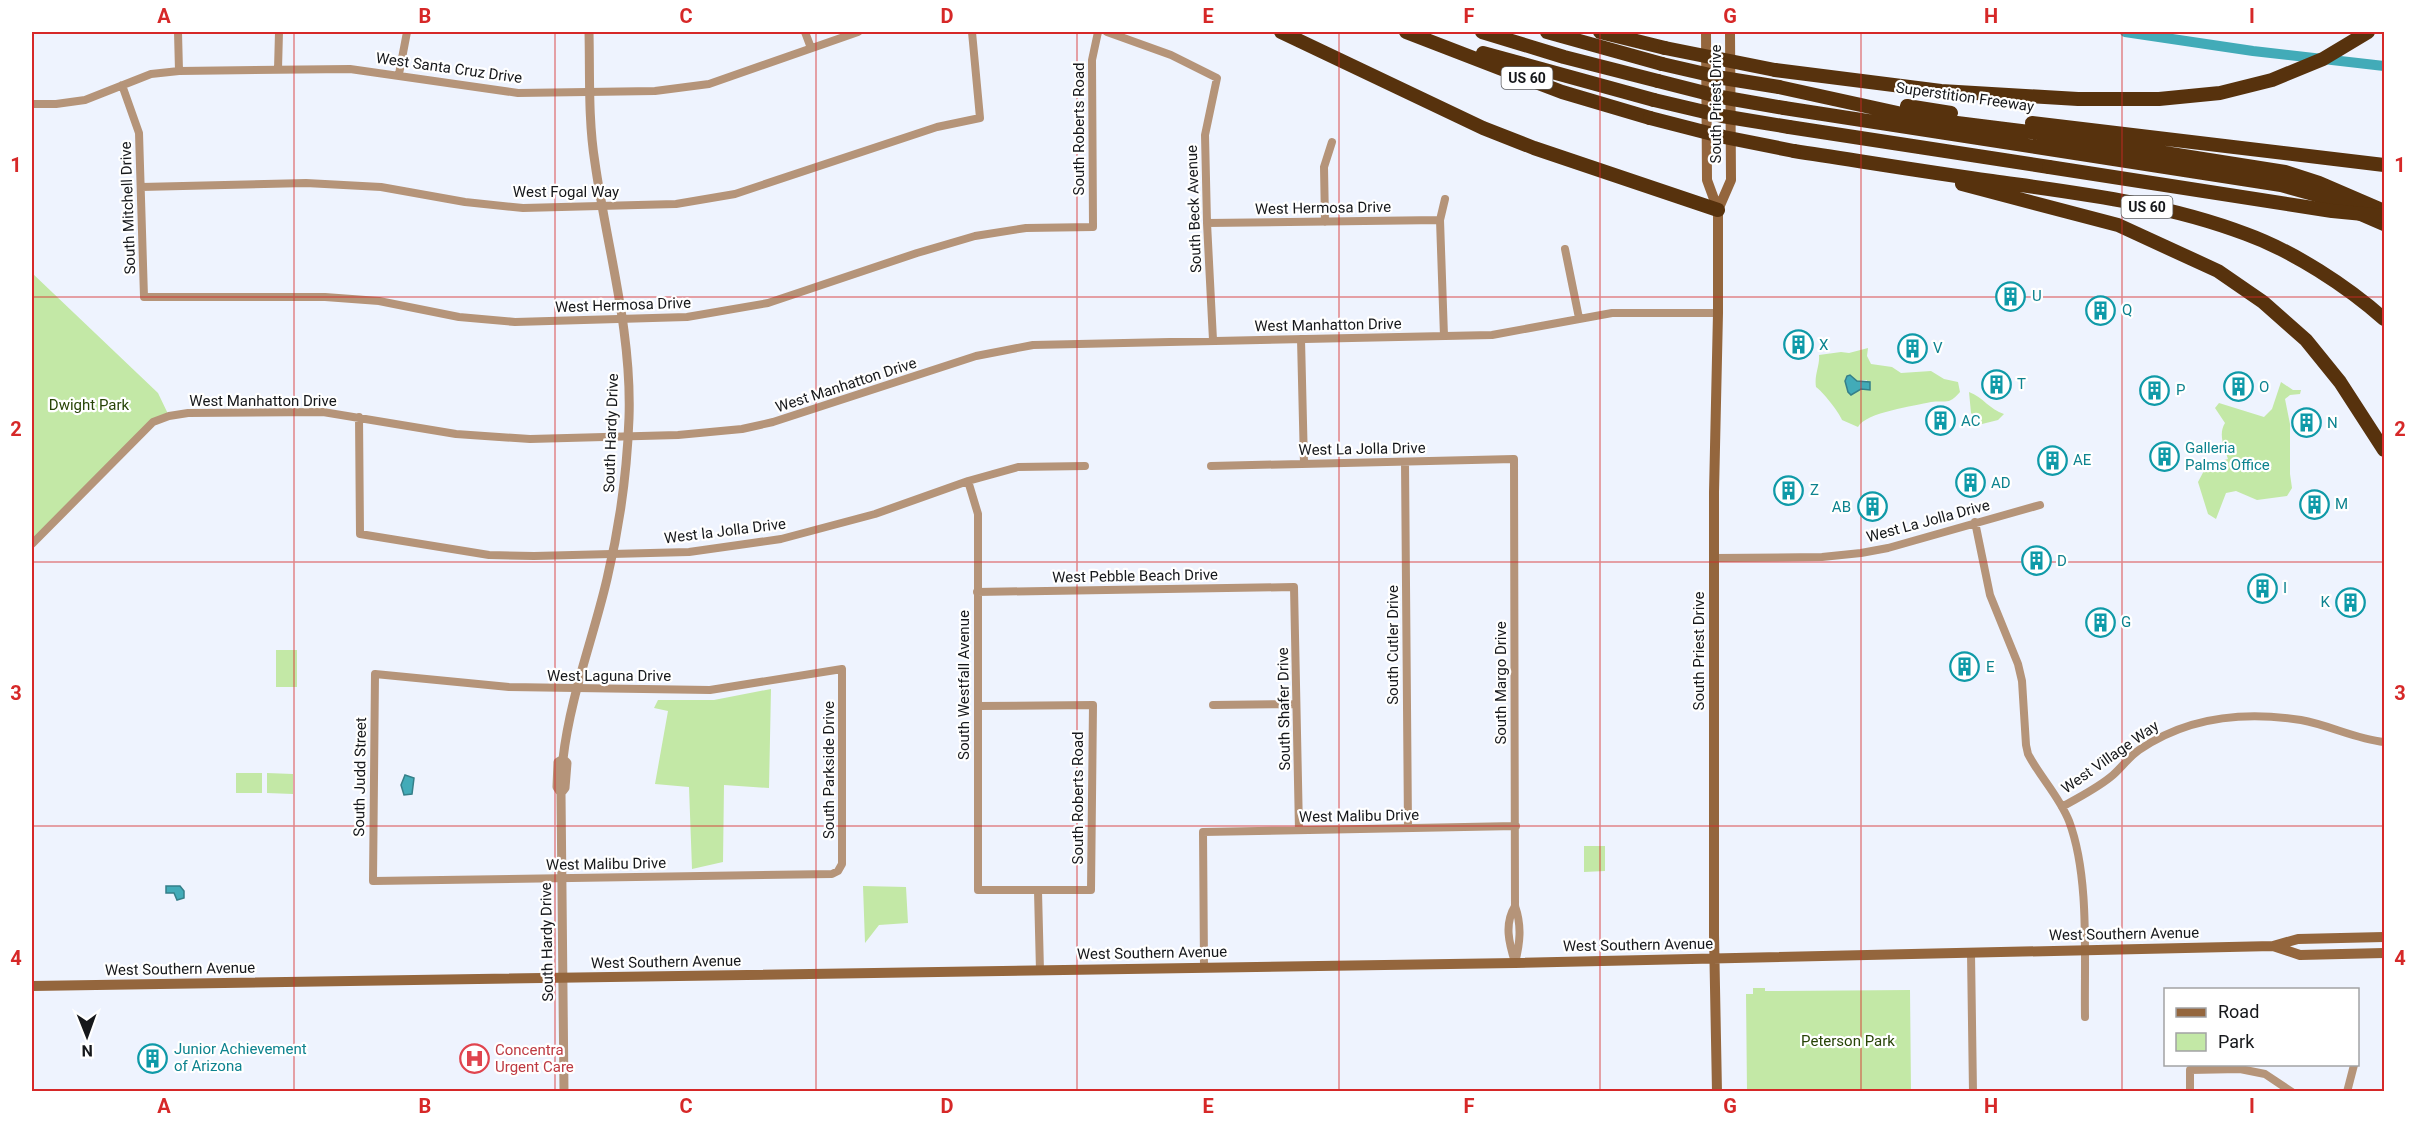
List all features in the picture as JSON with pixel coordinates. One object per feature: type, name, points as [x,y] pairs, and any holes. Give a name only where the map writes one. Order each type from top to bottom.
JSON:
[{"type":"highway","points":[[1281,32],[1483,128],[1534,148],[1718,210]]},
{"type":"highway","name":"US 60","points":[[1406,32],[1563,92],[1724,137],[1794,151],[2077,193],[2197,218],[2247,234],[2295,257],[2371,307],[2385,319]]},
{"type":"highway","points":[[1415,32],[1496,57],[1654,100],[1789,127],[2332,211],[2385,216]]},
{"type":"highway","points":[[1482,32],[1564,57],[1721,97],[1784,108],[2283,178],[2385,224]]},
{"type":"highway","name":"Superstition Freeway","points":[[1547,32],[1662,64],[1723,78],[1779,87],[1962,115],[2385,165]]},
{"type":"highway","points":[[1600,32],[1665,48],[1775,70],[1941,91],[2078,99],[2159,99],[2220,93],[2272,80],[2323,59],[2368,32]]},
{"type":"highway","points":[[1779,87],[1925,119],[2038,134],[2330,187],[2385,211]]},
{"type":"highway","points":[[1884,164],[2118,225],[2218,271],[2263,302],[2306,340],[2340,382],[2385,450]]},
{"type":"main road","name":"South Priest Drive","points":[[1706,32],[1707,180],[1718,210],[1714,452],[1716,1092]]},
{"type":"main road","name":"South Priest Drive","points":[[1718,210],[1731,180],[1730,32]]},
{"type":"main road","name":"West Southern Avenue","points":[[32,986],[1515,963],[2273,946],[2298,939],[2385,937]]},
{"type":"main road","name":"West Southern Avenue","points":[[2273,946],[2300,955],[2385,953]]},
{"type":"street","points":[[178,32],[179,70]]},
{"type":"street","points":[[278,69],[279,32]]},
{"type":"street","points":[[399,75],[407,32]]},
{"type":"street","name":"South Hardy Drive","points":[[564,1092],[561,793],[565,788],[567,763],[563,759],[576,690],[613,555],[624,498],[629,436],[629,380],[623,320],[593,151],[589,32]]},
{"type":"street","points":[[805,32],[811,48]]},
{"type":"street","name":"West Santa Cruz Drive","points":[[32,104],[56,104],[85,100],[151,74],[179,70],[350,69],[518,93],[655,91],[709,84],[858,32]]},
{"type":"street","name":"West Fogal Way","points":[[141,187],[306,183],[381,187],[465,202],[523,208],[676,204],[735,194],[937,127],[980,118],[972,32]]},
{"type":"street","name":"South Roberts Road","points":[[1093,227],[1092,60],[1098,32]]},
{"type":"street","name":"South Beck Avenue","points":[[1107,32],[1171,55],[1217,78],[1205,135],[1213,340]]},
{"type":"street","name":"South Mitchell Drive","points":[[122,85],[139,133],[144,297]]},
{"type":"street","points":[[1325,222],[1324,167],[1332,142]]},
{"type":"street","points":[[1444,336],[1440,220],[1445,198]]},
{"type":"street","name":"West Hermosa Drive","points":[[1207,223],[1440,220]]},
{"type":"street","name":"West Hermosa Drive","points":[[144,297],[324,297],[379,301],[459,316],[515,322],[687,317],[768,303],[975,236],[1026,228],[1093,227]]},
{"type":"street","points":[[1565,249],[1579,318]]},
{"type":"street","name":"West Manhatton Drive","points":[[32,544],[153,422],[169,416],[188,413],[323,412],[456,434],[530,438],[629,436],[742,429],[773,422],[976,356],[1008,348],[1053,343],[1502,334],[1612,313],[1718,313]]},
{"type":"street","points":[[1301,339],[1304,464]]},
{"type":"street","name":"West la Jolla Drive","points":[[359,417],[360,534],[489,555],[613,555],[689,552],[781,540],[875,514],[968,481],[1018,467],[1085,466]]},
{"type":"street","name":"West La Jolla Drive","points":[[1211,466],[1514,459]]},
{"type":"street","name":"South Margo Drive","points":[[1514,459],[1515,906],[1520,919],[1520,941],[1515,963]]},
{"type":"street","name":"South Cutler Drive","points":[[1405,462],[1408,828]]},
{"type":"street","name":"South Westfall Avenue","points":[[968,481],[978,514],[978,890],[1038,891]]},
{"type":"street","name":"West La Jolla Drive","points":[[1715,558],[1822,557],[1861,553],[1888,548],[2040,505]]},
{"type":"street","points":[[1975,522],[1990,596],[2018,664],[2022,681],[2028,754],[2062,807],[2077,847],[2080,864],[2085,1017]]},
{"type":"street","name":"West Pebble Beach Drive","points":[[977,592],[1294,586]]},
{"type":"street","name":"South Shafer Drive","points":[[1294,586],[1299,830]]},
{"type":"street","name":"West Laguna Drive","points":[[375,674],[450,683],[576,690],[710,690],[842,669]]},
{"type":"street","name":"South Parkside Drive","points":[[838,871],[842,864],[842,669]]},
{"type":"street","name":"South Judd Street","points":[[373,881],[375,674]]},
{"type":"street","points":[[1213,705],[1296,704]]},
{"type":"street","name":"South Roberts Road","points":[[978,706],[1093,705],[1091,890],[1038,891]]},
{"type":"street","name":"West Village Way","points":[[2062,807],[2112,776],[2151,742],[2167,733],[2218,718],[2248,715],[2304,720],[2370,741],[2385,742]]},
{"type":"street","name":"West Malibu Drive","points":[[1204,967],[1203,832],[1516,826]]},
{"type":"street","name":"West Malibu Drive","points":[[373,881],[832,874],[838,871]]},
{"type":"street","points":[[1038,891],[1040,971]]},
{"type":"street","points":[[1971,952],[1973,1092]]},
{"type":"street","points":[[2347,1092],[2354,1066]]},
{"type":"street","points":[[2190,1092],[2190,1070],[2240,1069],[2265,1074],[2292,1092]]},
{"type":"green space","name":"Dwight Park","points":[[32,273],[158,393],[169,416],[153,422],[32,544]]},
{"type":"green space","points":[[1868,348],[1867,356],[1871,364],[1892,367],[1901,373],[1931,371],[1944,379],[1958,382],[1960,392],[1949,401],[1931,402],[1871,417],[1858,427],[1842,420],[1838,412],[1816,387],[1819,355],[1849,353]],"holes":[[[1852,377],[1857,381],[1867,380],[1866,390],[1847,390],[1845,378]]]},
{"type":"green space","points":[[2281,382],[2293,390],[2301,390],[2300,394],[2290,395],[2285,399],[2290,424],[2292,488],[2287,496],[2257,500],[2236,491],[2226,493],[2216,519],[2208,514],[2198,482],[2207,465],[2228,459],[2222,436],[2225,423],[2215,408],[2219,403],[2264,417],[2272,409]]},
{"type":"green space","points":[[1969,392],[2004,414],[1998,420],[1978,425],[1981,423],[1971,413]]},
{"type":"green space","points":[[276,650],[297,650],[297,687],[276,687]]},
{"type":"green space","points":[[771,689],[769,788],[724,785],[723,862],[692,869],[689,787],[655,784],[668,711],[654,708],[658,700],[714,700]]},
{"type":"green space","points":[[236,773],[262,773],[262,793],[236,793]]},
{"type":"green space","points":[[267,773],[293,774],[293,794],[267,793]]},
{"type":"green space","points":[[1584,846],[1605,846],[1605,871],[1584,872]]},
{"type":"green space","points":[[863,886],[906,887],[908,923],[879,925],[865,943]]},
{"type":"green space","name":"Peterson Park","points":[[1753,988],[1765,988],[1765,991],[1910,990],[1911,1091],[1747,1091],[1746,994],[1753,994]]},
{"type":"water","points":[[1850,375],[1857,381],[1870,382],[1870,390],[1861,389],[1851,395],[1845,381]]},
{"type":"water","points":[[405,775],[414,778],[412,794],[404,795],[401,785]]},
{"type":"water","points":[[166,886],[180,886],[184,891],[184,898],[177,900],[174,893],[166,893]]},
{"type":"waterway","points":[[2125,32],[2253,51],[2384,66]]},
{"type":"place","name":"U","points":[[2011,296]]},
{"type":"place","name":"Q","points":[[2101,310]]},
{"type":"place","name":"X","points":[[1798,345]]},
{"type":"place","name":"V","points":[[1912,348]]},
{"type":"place","name":"T","points":[[1996,384]]},
{"type":"place","name":"O","points":[[2238,387]]},
{"type":"place","name":"P","points":[[2155,390]]},
{"type":"place","name":"AC","points":[[1940,421]]},
{"type":"place","name":"N","points":[[2306,423]]},
{"type":"place","name":"Galleria Palms Office","points":[[2164,457]]},
{"type":"place","name":"AE","points":[[2052,460]]},
{"type":"place","name":"AD","points":[[1970,483]]},
{"type":"place","name":"Z","points":[[1789,490]]},
{"type":"place","name":"M","points":[[2314,504]]},
{"type":"place","name":"AB","points":[[1872,507]]},
{"type":"place","name":"D","points":[[2036,561]]},
{"type":"place","name":"I","points":[[2262,588]]},
{"type":"place","name":"K","points":[[2351,602]]},
{"type":"place","name":"G","points":[[2100,622]]},
{"type":"place","name":"E","points":[[1965,667]]},
{"type":"place","name":"Junior Achievement of Arizona","points":[[153,1058]]},
{"type":"place","name":"Concentra Urgent Care","points":[[474,1059]]}]
